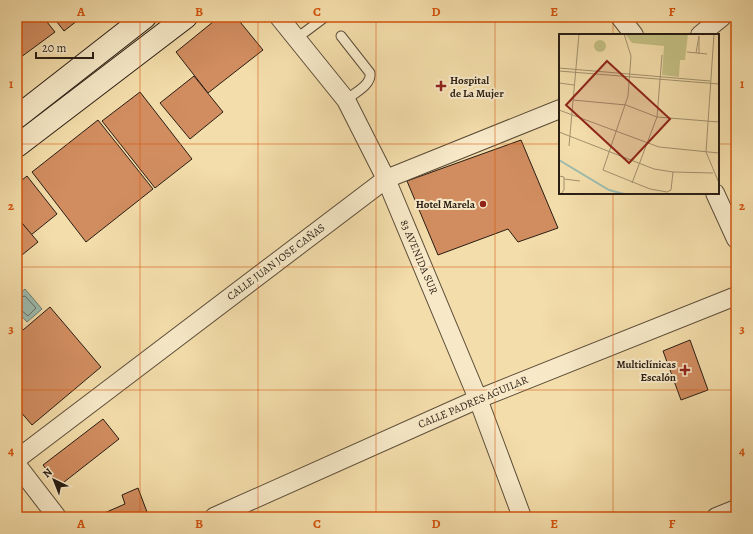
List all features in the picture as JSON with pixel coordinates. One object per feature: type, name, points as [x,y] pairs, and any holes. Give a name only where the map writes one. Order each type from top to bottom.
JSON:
[{"type":"main road","points":[[17,117],[146,17]]},
{"type":"main road","points":[[17,146],[186,17]]},
{"type":"street","name":"83 AVENIDA SUR","points":[[279,17],[346,100],[386,179],[478,399],[522,517]]},
{"type":"street","points":[[620,17],[633,34]]},
{"type":"street","points":[[701,34],[722,17]]},
{"type":"street","name":"CALLE JUAN JOSE CAÑAS","points":[[17,458],[386,179],[559,109]]},
{"type":"street","points":[[715,194],[736,239]]},
{"type":"street","name":"CALLE PADRES AGUILAR","points":[[214,517],[478,399],[736,296]]},
{"type":"street","points":[[17,465],[56,517]]},
{"type":"street","points":[[716,517],[736,509]]},
{"type":"lane","points":[[297,38],[325,17]]},
{"type":"lane","points":[[341,36],[370,73],[371,78],[346,100]]},
{"type":"water","points":[[25,289],[42,309],[27,322],[17,311],[17,296]]},
{"type":"building","points":[[17,17],[43,17],[55,32],[17,60]]},
{"type":"building","points":[[53,17],[82,17],[64,31]]},
{"type":"building","points":[[219,17],[236,17],[263,50],[208,93],[176,52]]},
{"type":"building","points":[[194,76],[223,112],[190,139],[160,103]]},
{"type":"building","points":[[140,92],[192,159],[155,188],[102,121]]},
{"type":"building","points":[[98,120],[153,189],[86,242],[32,172]]},
{"type":"building","name":"Hotel Marela","points":[[521,140],[558,228],[518,242],[508,229],[438,255],[407,181]]},
{"type":"building","points":[[27,176],[57,214],[31,235],[17,217],[17,184]]},
{"type":"building","points":[[17,217],[38,242],[22,255],[17,249]]},
{"type":"building","points":[[50,307],[101,367],[32,425],[19,410],[17,411],[17,323],[23,330]]},
{"type":"building","name":"Multiclínicas Escalón","points":[[690,340],[708,390],[681,400],[663,351]]},
{"type":"building","points":[[103,419],[119,439],[59,486],[43,465]]},
{"type":"building","points":[[138,488],[147,512],[133,517],[103,517],[102,514],[125,504],[122,495]]},
{"type":"place","name":"Hospital de La Mujer","points":[[441,86]]},
{"type":"place","name":"Hotel Marela","points":[[483,204]]},
{"type":"place","name":"Multiclínicas Escalón","points":[[685,370]]}]
